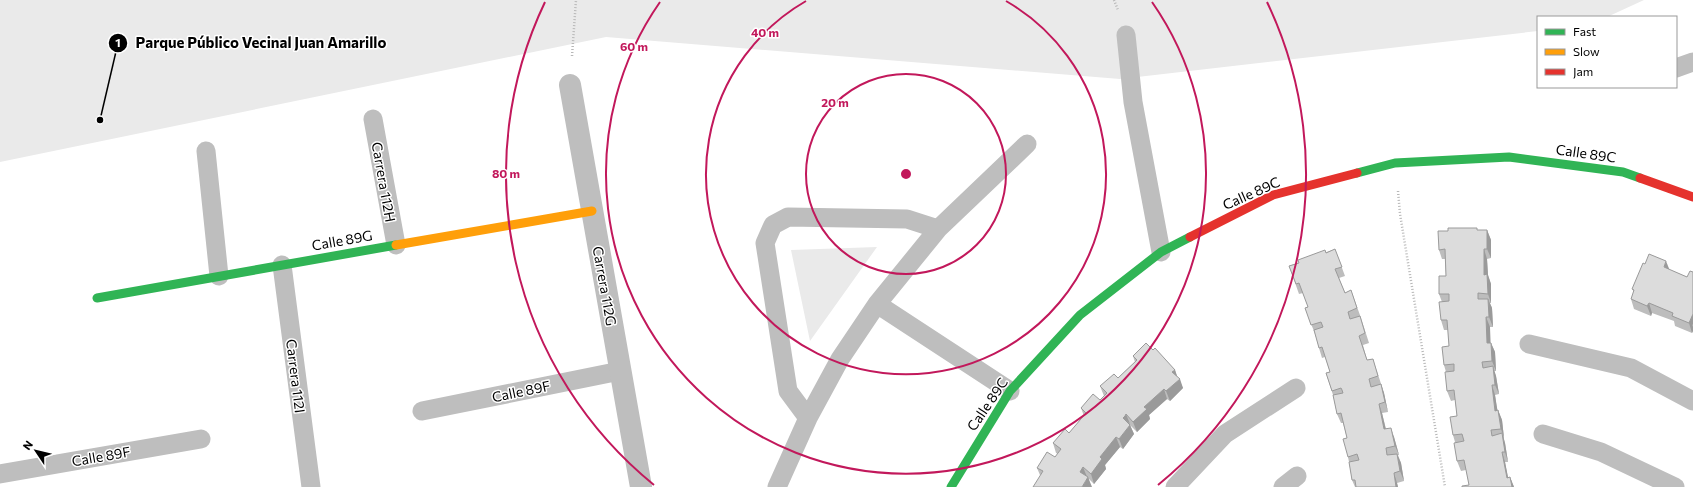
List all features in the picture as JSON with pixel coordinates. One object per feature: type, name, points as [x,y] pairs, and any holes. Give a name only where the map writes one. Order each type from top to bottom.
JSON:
[{"type":"street","name":"Carrera 112G","points":[[570,85],[641,487]]},
{"type":"street","name":"Calle 89C","points":[[951,487],[1010,391],[1080,315],[1161,252],[1273,195],[1395,163],[1509,157],[1622,172],[1693,197]]},
{"type":"street","name":"Calle 89G","points":[[97,298],[592,211]]},
{"type":"lane","points":[[1126,35],[1133,102],[1161,252]]},
{"type":"lane","points":[[1677,68],[1693,62]]},
{"type":"lane","name":"Carrera 112H","points":[[373,119],[396,245]]},
{"type":"lane","points":[[777,487],[808,418],[840,359],[877,304],[938,229],[1026,144]]},
{"type":"lane","points":[[206,151],[219,276]]},
{"type":"lane","points":[[808,418],[788,391],[765,243],[773,225],[788,217],[907,219],[938,229]]},
{"type":"lane","name":"Carrera 112I","points":[[282,265],[311,487]]},
{"type":"lane","points":[[877,304],[1010,391]]},
{"type":"lane","points":[[1528,344],[1631,368],[1693,401]]},
{"type":"lane","name":"Calle 89F","points":[[422,412],[620,371]]},
{"type":"lane","points":[[1175,487],[1225,434],[1296,388]]},
{"type":"lane","points":[[1543,434],[1601,452],[1675,487]]},
{"type":"lane","name":"Calle 89F","points":[[0,474],[201,439]]},
{"type":"path","points":[[570,85],[576,0]]},
{"type":"path","points":[[1395,163],[1400,214],[1445,487]]},
{"type":"shaded area","points":[[0,0],[1644,0],[1609,16],[1537,16],[1537,31],[1120,79],[606,37],[0,162]]},
{"type":"shaded area","points":[[877,247],[810,341],[791,250]]},
{"type":"building","points":[[1448,228],[1477,228],[1477,230],[1487,230],[1487,249],[1484,249],[1484,275],[1487,274],[1488,294],[1478,293],[1478,299],[1488,299],[1489,317],[1486,317],[1487,343],[1491,343],[1492,361],[1482,362],[1483,368],[1493,366],[1495,385],[1492,385],[1495,411],[1498,410],[1501,429],[1491,430],[1492,436],[1502,433],[1505,452],[1502,452],[1507,478],[1510,477],[1512,487],[1462,487],[1469,485],[1464,460],[1457,461],[1454,443],[1464,441],[1462,434],[1453,435],[1450,417],[1457,416],[1454,390],[1447,391],[1445,372],[1454,371],[1454,364],[1444,365],[1442,347],[1449,346],[1447,320],[1441,320],[1439,302],[1449,301],[1449,294],[1439,294],[1439,276],[1446,276],[1445,249],[1439,250],[1438,231],[1448,231]]},
{"type":"building","points":[[1335,249],[1342,267],[1335,269],[1345,293],[1351,290],[1357,308],[1348,312],[1350,319],[1360,316],[1365,333],[1359,336],[1367,360],[1373,359],[1378,376],[1369,379],[1371,387],[1381,384],[1385,402],[1379,404],[1384,429],[1391,428],[1395,446],[1386,448],[1387,455],[1397,454],[1400,471],[1394,473],[1396,487],[1356,487],[1355,480],[1352,480],[1349,462],[1359,460],[1357,454],[1348,457],[1343,439],[1347,438],[1341,413],[1337,414],[1333,395],[1343,393],[1341,388],[1332,391],[1326,373],[1330,372],[1322,347],[1319,348],[1314,330],[1323,327],[1321,322],[1311,325],[1305,308],[1308,307],[1299,283],[1296,284],[1289,266],[1299,263],[1298,260],[1325,250],[1326,253]]},
{"type":"building","points":[[1649,254],[1666,261],[1664,267],[1687,277],[1690,271],[1693,272],[1693,314],[1689,323],[1672,316],[1673,313],[1649,303],[1647,306],[1631,299],[1634,290],[1632,289],[1643,263],[1645,264]]},
{"type":"building","points":[[1146,343],[1153,350],[1155,348],[1175,370],[1172,372],[1180,379],[1166,391],[1164,389],[1144,407],[1147,409],[1133,422],[1126,414],[1123,418],[1130,425],[1119,439],[1116,437],[1100,457],[1102,459],[1091,474],[1083,467],[1080,472],[1088,477],[1082,487],[1033,487],[1043,471],[1037,468],[1047,452],[1055,457],[1061,449],[1053,443],[1065,429],[1069,433],[1086,413],[1081,408],[1093,394],[1100,400],[1107,393],[1100,386],[1114,374],[1118,378],[1137,360],[1133,356]]},
{"type":"traffic: fast","points":[[1357,173],[1395,163],[1509,157],[1623,172],[1640,178]]},
{"type":"traffic: fast","points":[[951,487],[1010,391],[1080,315],[1161,252],[1190,237]]},
{"type":"traffic: fast","points":[[97,298],[396,245]]},
{"type":"traffic: slow","points":[[396,245],[592,211]]},
{"type":"traffic: jam","points":[[1190,237],[1273,195],[1357,173]]},
{"type":"traffic: jam","points":[[1640,178],[1693,197]]},
{"type":"place","name":"Parque Público Vecinal Juan Amarillo","points":[[100,120]]}]
